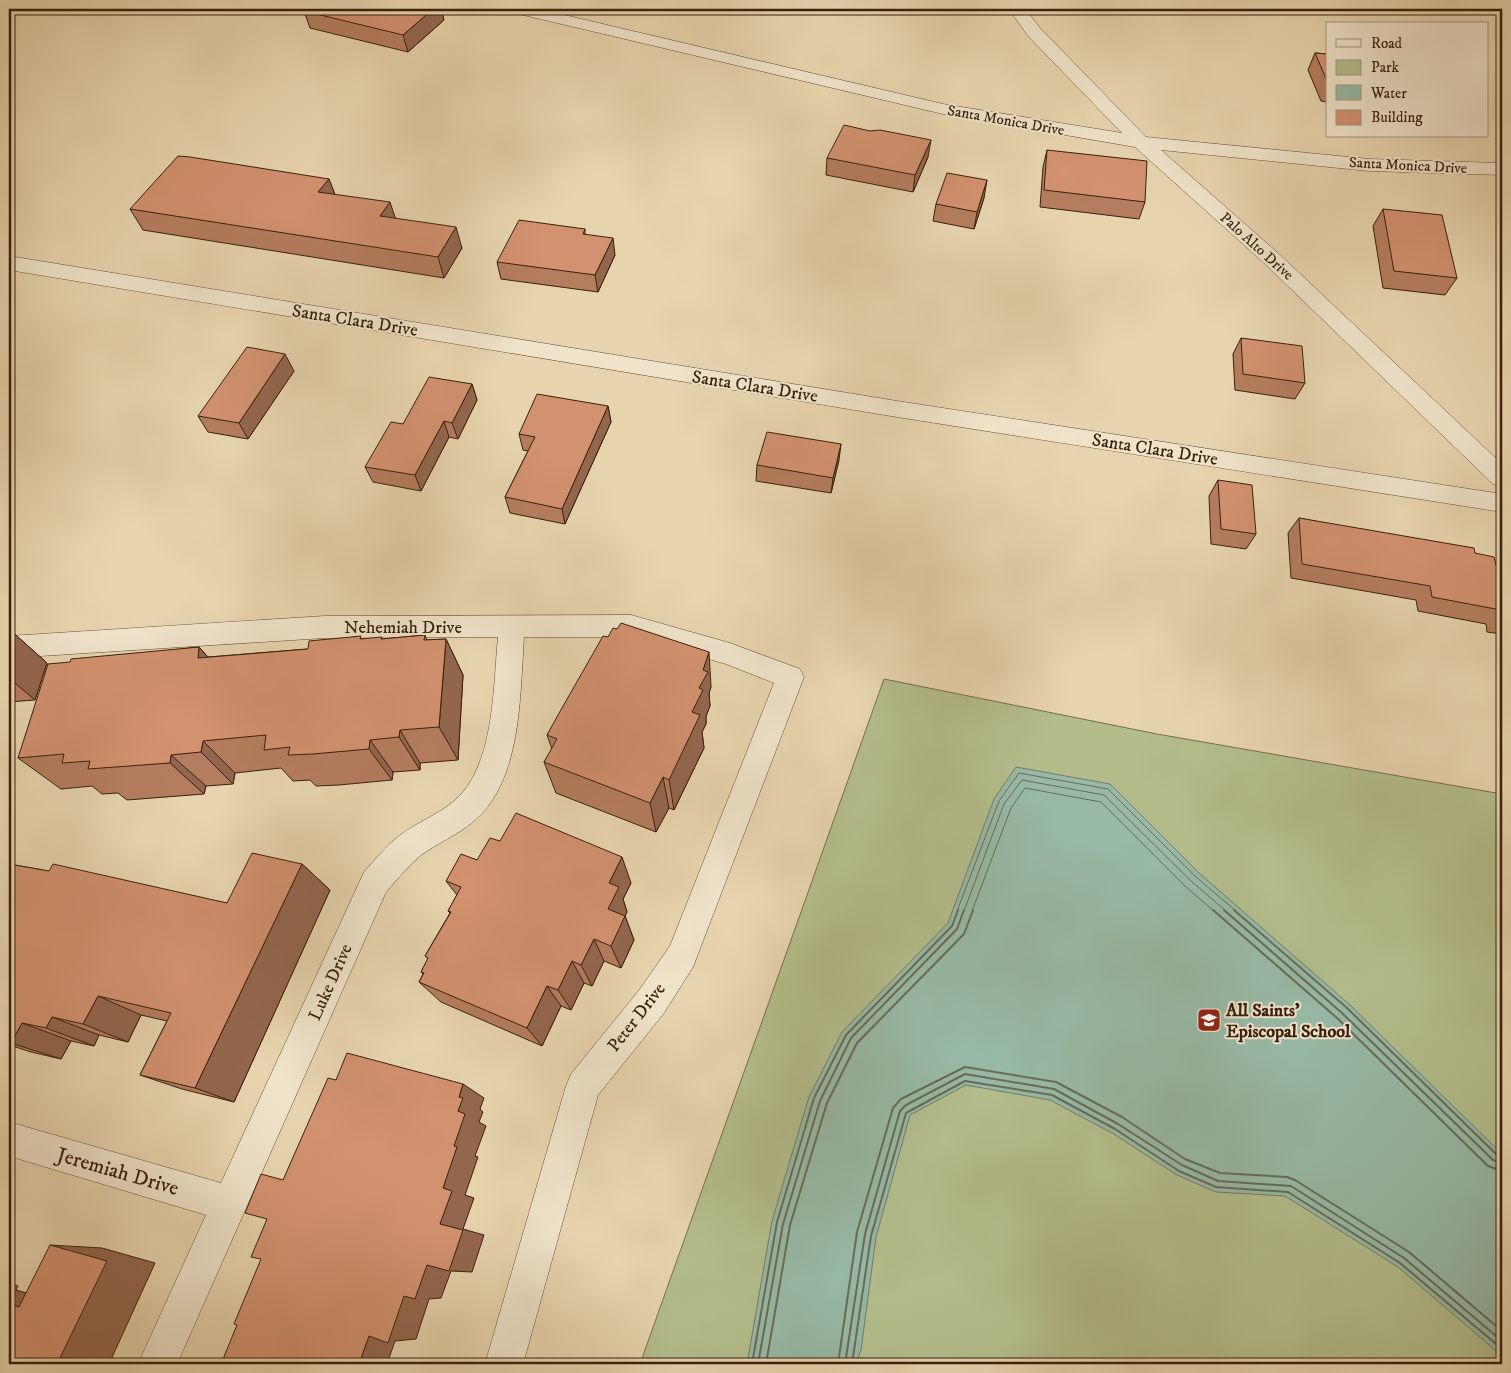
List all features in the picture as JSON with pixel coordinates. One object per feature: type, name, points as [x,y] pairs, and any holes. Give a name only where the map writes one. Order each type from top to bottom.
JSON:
[{"type":"street","name":"Santa Monica Drive","points":[[519,9],[943,109],[1141,142],[1369,165],[1502,169]]},
{"type":"street","name":"Palo Alto Drive","points":[[1017,9],[1034,32],[1141,142],[1271,258],[1502,478]]},
{"type":"street","name":"Santa Clara Drive","points":[[9,264],[897,409],[1502,502]]},
{"type":"street","name":"Luke Drive","points":[[156,1364],[375,882],[409,847],[458,816],[478,797],[488,778],[500,739],[512,626]]},
{"type":"street","name":"Nehemiah Drive","points":[[9,648],[325,627],[631,626],[730,654],[790,676]]},
{"type":"street","name":"Peter Drive","points":[[504,1364],[583,1086],[652,1001],[682,956],[790,676]]},
{"type":"street","name":"Jeremiah Drive","points":[[9,1139],[228,1203]]},
{"type":"green space","name":"All Saints' Episcopal School","points":[[884,679],[1157,734],[1502,794],[1502,1364],[640,1364]]},
{"type":"water","points":[[1016,767],[1110,784],[1199,873],[1350,1005],[1502,1154],[1502,1356],[1398,1267],[1285,1196],[1216,1192],[1177,1175],[1112,1133],[1050,1100],[966,1085],[910,1115],[876,1237],[861,1350],[856,1364],[747,1364],[772,1221],[809,1097],[842,1032],[948,923],[994,799]]},
{"type":"building","points":[[306,9],[433,9],[403,35],[304,11]]},
{"type":"building","points":[[1315,53],[1326,54],[1326,79]]},
{"type":"building","points":[[844,125],[931,140],[915,175],[827,158]]},
{"type":"building","points":[[1047,150],[1147,161],[1145,202],[1044,190]]},
{"type":"building","points":[[178,156],[329,179],[318,192],[390,202],[380,216],[456,227],[438,257],[130,209]]},
{"type":"building","points":[[947,173],[987,180],[977,212],[936,204]]},
{"type":"building","points":[[1383,209],[1442,215],[1457,278],[1394,271]]},
{"type":"building","points":[[519,220],[585,229],[583,234],[613,238],[595,275],[497,262]]},
{"type":"building","points":[[1241,338],[1302,346],[1305,383],[1243,374]]},
{"type":"building","points":[[247,347],[285,354],[239,423],[198,416]]},
{"type":"building","points":[[429,377],[472,384],[452,423],[444,421],[415,475],[365,467],[391,422],[403,424]]},
{"type":"building","points":[[537,394],[608,406],[562,509],[505,497],[535,437],[519,434]]},
{"type":"building","points":[[767,432],[841,444],[833,478],[757,465]]},
{"type":"building","points":[[1218,480],[1252,485],[1256,534],[1221,529]]},
{"type":"building","points":[[1299,518],[1474,548],[1475,553],[1494,557],[1496,565],[1502,566],[1502,615],[1501,610],[1432,597],[1430,586],[1302,564]]},
{"type":"building","points":[[621,623],[709,652],[703,670],[708,672],[699,688],[703,690],[692,712],[700,715],[669,780],[663,777],[650,803],[544,762],[557,739],[547,735],[558,715],[603,636],[608,637],[613,628],[617,629]]},
{"type":"building","points":[[425,635],[424,640],[446,639],[439,727],[400,730],[399,737],[370,740],[369,749],[288,755],[290,747],[264,750],[266,735],[203,741],[201,752],[171,755],[170,763],[88,769],[90,761],[62,763],[64,754],[18,758],[48,664],[70,662],[71,659],[199,647],[198,658],[308,649],[309,641],[361,636],[360,639],[382,637],[381,639]]},
{"type":"building","points":[[516,813],[622,857],[609,883],[619,887],[608,909],[625,916],[611,946],[594,939],[581,965],[572,961],[558,990],[547,986],[527,1028],[419,982],[424,973],[421,972],[428,958],[425,956],[451,912],[448,911],[461,887],[446,881],[461,854],[477,860],[490,838],[500,841]]},
{"type":"building","points":[[252,853],[302,864],[195,1088],[140,1075],[171,1013],[98,996],[83,1024],[52,1017],[46,1028],[22,1023],[11,1043],[9,1042],[9,864],[49,871],[53,864],[227,903]]},
{"type":"building","points":[[347,1053],[463,1084],[459,1097],[463,1098],[458,1111],[465,1114],[454,1146],[457,1147],[443,1188],[452,1191],[440,1224],[463,1230],[449,1271],[427,1265],[415,1299],[404,1296],[388,1343],[369,1336],[359,1364],[221,1364],[237,1325],[234,1324],[261,1259],[251,1257],[267,1219],[245,1213],[261,1174],[283,1180],[328,1078],[336,1080]]},
{"type":"building","points":[[50,1245],[107,1261],[57,1364],[9,1364],[9,1304],[19,1307]]},
{"type":"place","name":"All Saints' Episcopal School","points":[[1209,1020]]}]
